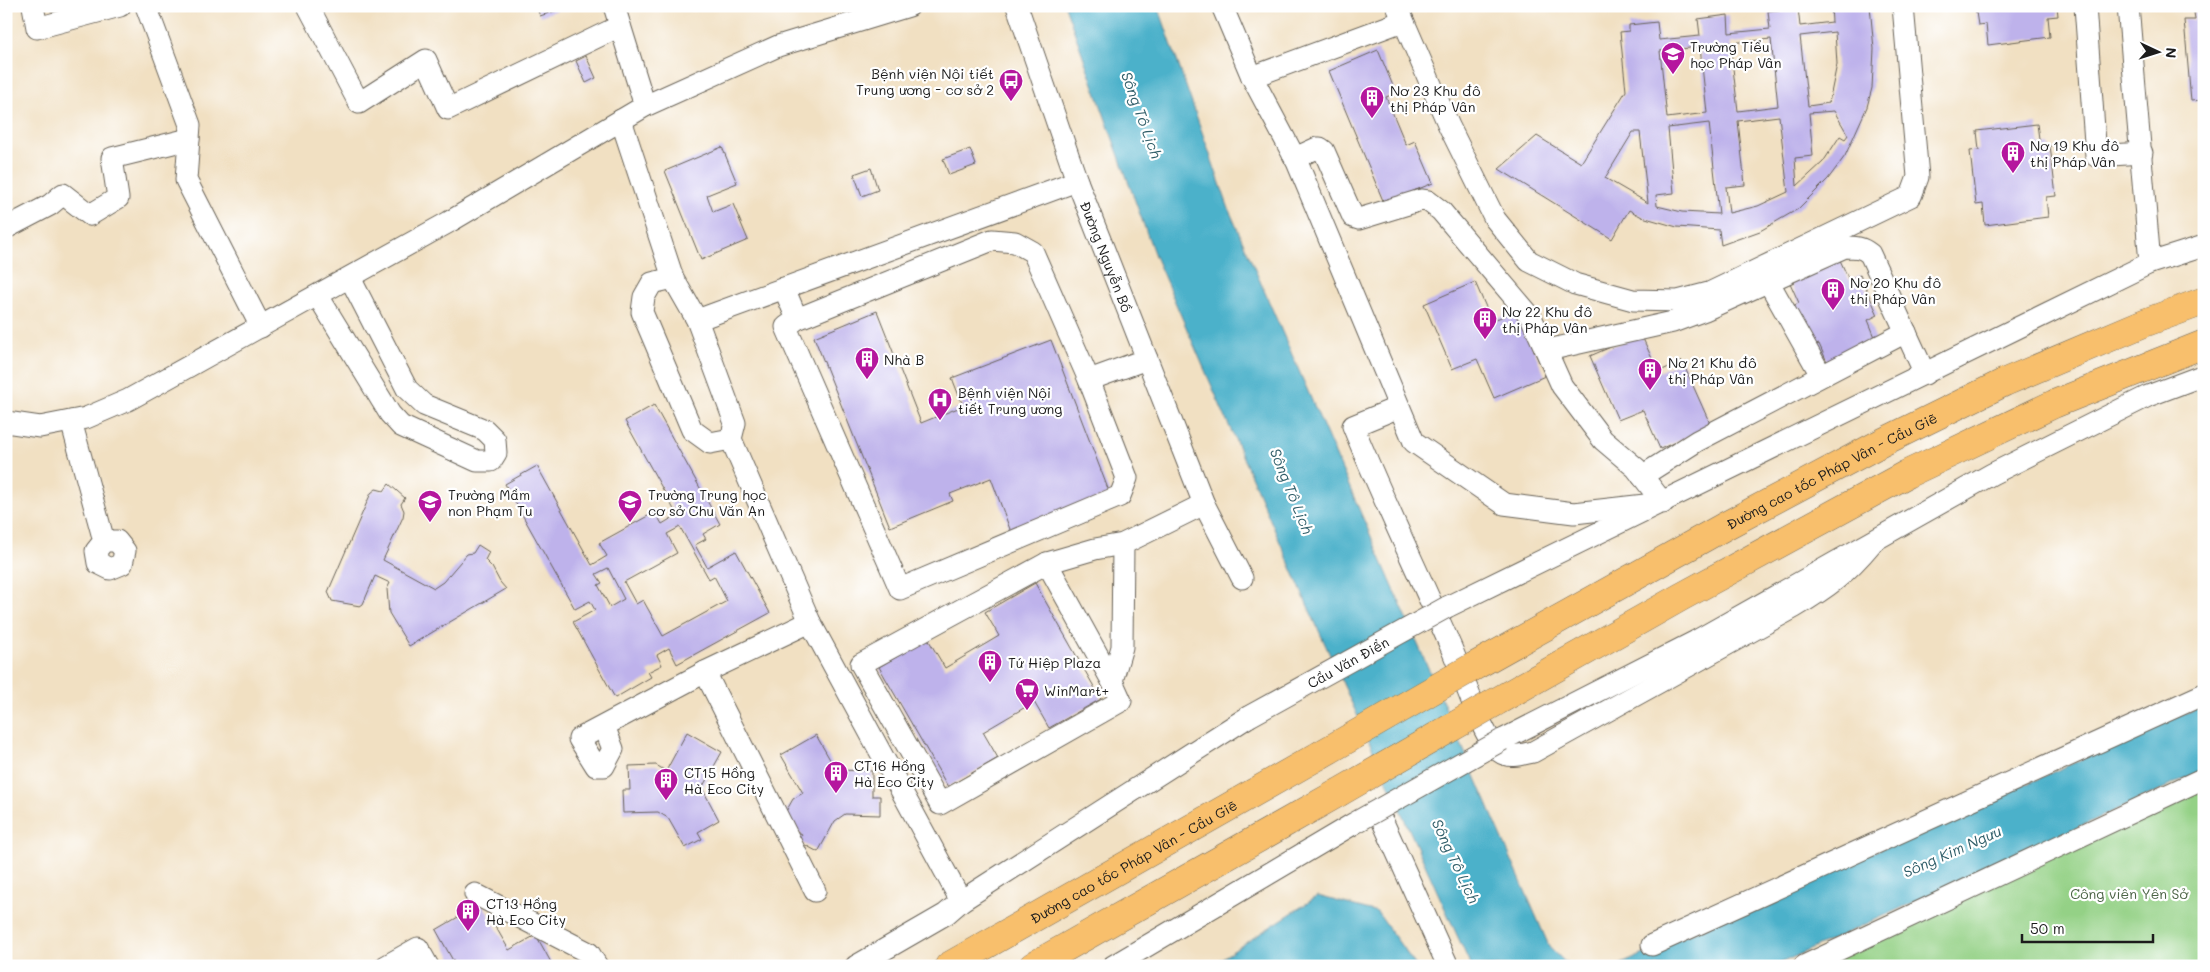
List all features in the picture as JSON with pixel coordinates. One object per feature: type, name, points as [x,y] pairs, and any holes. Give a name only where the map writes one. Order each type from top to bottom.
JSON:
[{"type":"highway","name":"Đường cao tốc Pháp Vân - Cầu Giẽ","points":[[949,966],[1727,524],[1883,442],[2005,382],[2144,323],[2204,301]]},
{"type":"highway","points":[[1033,966],[1680,597],[1907,474],[2054,404],[2204,344]]},
{"type":"street","points":[[33,6],[37,28],[120,6]]},
{"type":"street","points":[[146,6],[190,125],[186,180],[260,327]]},
{"type":"street","points":[[308,6],[359,103],[426,60],[448,109],[617,16],[644,106]]},
{"type":"street","points":[[6,422],[40,426],[71,421],[86,418],[128,400],[350,278],[644,106],[778,46],[909,6]]},
{"type":"street","name":"Đường Nguyễn Bồ","points":[[1017,6],[1077,181],[1204,504],[1242,578]]},
{"type":"street","points":[[1222,6],[1252,77],[1295,158],[1414,442],[1504,504],[1574,513],[1663,503]]},
{"type":"street","points":[[1252,77],[1400,13],[1449,126],[1495,219],[1529,261],[1575,284],[1632,300],[1678,301],[1709,293],[1910,196],[1918,176],[1903,6]]},
{"type":"street","points":[[2084,6],[2096,156],[2142,153]]},
{"type":"street","points":[[2128,6],[2150,263]]},
{"type":"street","points":[[621,120],[673,278],[697,320],[735,423],[732,439],[810,622],[962,901]]},
{"type":"street","points":[[6,228],[50,205],[63,194],[90,215],[118,198],[112,158],[189,139]]},
{"type":"street","points":[[1295,158],[1317,148],[1324,151],[1353,217],[1359,219],[1421,200],[1428,201],[1442,211],[1531,316],[1548,350],[1562,386],[1603,440],[1642,476],[1663,503]]},
{"type":"street","points":[[697,320],[1077,181]]},
{"type":"street","points":[[992,240],[1015,242],[1033,252],[1089,380],[1127,478],[1120,496],[900,589],[786,326],[796,319],[992,240]]},
{"type":"street","name":"Cầu Văn Điển","points":[[856,966],[946,914],[962,901],[1248,717],[1447,607],[1663,503],[2150,263],[2204,246]]},
{"type":"street","points":[[1548,350],[1672,322],[1705,310],[1846,248],[1862,248],[1870,254],[1924,374]]},
{"type":"street","points":[[318,296],[390,414],[401,426],[477,461],[491,461],[496,453],[495,440],[485,430],[424,405],[407,389],[350,278]]},
{"type":"street","points":[[673,278],[652,283],[644,297],[642,312],[692,430],[710,443],[732,439]]},
{"type":"street","points":[[1768,281],[1821,375]]},
{"type":"street","points":[[784,288],[796,319]]},
{"type":"street","points":[[1642,476],[1697,441],[1906,332]]},
{"type":"street","points":[[1089,380],[1147,359]]},
{"type":"street","points":[[1113,966],[1353,824],[1502,740],[1696,641],[1871,544],[1992,474],[2148,396],[2204,375]]},
{"type":"street","points":[[1399,407],[1353,426],[1375,481],[1451,646],[1488,737],[1500,753],[1515,756],[1532,752],[1795,607],[1830,586],[1854,564],[1871,544]]},
{"type":"street","points":[[71,421],[104,540]]},
{"type":"street","points":[[1047,563],[1122,701],[940,804],[878,698],[861,664],[1047,563],[1095,549],[1123,544],[1204,504]]},
{"type":"street","points":[[1112,681],[1122,647],[1123,544]]},
{"type":"street","points":[[604,726],[705,672],[810,622]]},
{"type":"street","points":[[705,672],[815,891]]},
{"type":"street","points":[[1652,945],[2204,694]]},
{"type":"street","points":[[1804,966],[2204,778]]},
{"type":"street","points":[[1383,822],[1448,966]]},
{"type":"street","points":[[475,894],[588,953],[598,966]]},
{"type":"street","points":[[386,966],[418,948],[428,966]]},
{"type":"green space","name":"Công viên Yên Sở","points":[[2204,778],[2204,966],[1804,966]]},
{"type":"water","name":"Sông Tô Lịch","points":[[1065,6],[1158,6],[1230,212],[1549,946],[1565,962],[1580,966],[1471,966],[1310,611],[1155,256]]},
{"type":"water","name":"Sông Kim Ngưu","points":[[2204,705],[2204,770],[1774,966],[1617,966]]},
{"type":"water","points":[[1318,896],[1377,912],[1416,966],[1210,966]]},
{"type":"building","points":[[536,6],[557,6],[558,10],[540,16]]},
{"type":"building","points":[[1831,6],[1870,6],[1874,49],[1872,88],[1867,107],[1845,156],[1828,179],[1798,209],[1760,231],[1721,245],[1719,230],[1677,227],[1642,217],[1629,210],[1612,239],[1499,169],[1537,136],[1581,163],[1626,91],[1620,32],[1629,31],[1629,25],[1657,22],[1659,40],[1700,36],[1698,19],[1728,15],[1729,33],[1770,29],[1768,11],[1798,8],[1800,26],[1832,22]],"holes":[[[1835,32],[1837,64],[1829,103],[1808,106],[1800,36]],[[1771,39],[1778,106],[1738,111],[1730,43]],[[1700,47],[1707,113],[1667,118],[1660,51]],[[1834,111],[1848,135],[1845,139],[1840,136],[1823,162],[1797,186],[1795,158],[1813,156],[1809,113]],[[1779,116],[1788,192],[1758,206],[1729,213],[1726,187],[1745,185],[1738,121]],[[1709,123],[1719,214],[1682,212],[1657,206],[1656,195],[1674,193],[1668,128]],[[1633,132],[1640,132],[1648,203],[1605,178]]]},
{"type":"building","points":[[1975,6],[2057,6],[2058,16],[2048,17],[2050,37],[1988,45],[1986,24],[1978,25]]},
{"type":"building","points":[[2204,11],[2204,100],[2191,101],[2184,20],[2195,20],[2194,12]]},
{"type":"building","name":"Nơ 23 Khu đô thị Pháp Vân","points":[[1378,50],[1396,93],[1386,97],[1406,145],[1415,141],[1433,183],[1384,203],[1329,71]]},
{"type":"building","points":[[586,56],[596,78],[586,83],[576,61]]},
{"type":"building","name":"Nơ 19 Khu đô thị Pháp Vân","points":[[2037,124],[2040,146],[2050,145],[2056,196],[2046,197],[2048,217],[1985,225],[1983,204],[1976,205],[1970,151],[1979,150],[1977,131]]},
{"type":"building","points":[[722,147],[737,183],[707,195],[713,212],[733,204],[748,240],[701,260],[665,171]]},
{"type":"building","points":[[970,149],[976,165],[949,175],[943,159]]},
{"type":"building","points":[[871,168],[878,190],[862,196],[854,174]]},
{"type":"building","name":"Nơ 20 Khu đô thị Pháp Vân","points":[[1840,260],[1849,280],[1860,275],[1878,315],[1868,320],[1877,342],[1828,364],[1819,344],[1807,349],[1788,308],[1799,303],[1790,283]]},
{"type":"building","name":"Nơ 22 Khu đô thị Pháp Vân","points":[[1475,282],[1492,321],[1517,310],[1545,376],[1494,398],[1477,359],[1452,369],[1424,304]]},
{"type":"building","points":[[877,311],[921,423],[963,406],[952,378],[1051,340],[1110,494],[1011,532],[991,478],[950,494],[953,501],[890,527],[814,337]]},
{"type":"building","name":"Nơ 21 Khu đô thị Pháp Vân","points":[[1641,334],[1658,372],[1682,361],[1711,426],[1660,449],[1643,410],[1618,420],[1590,356]]},
{"type":"building","points":[[654,405],[720,524],[703,534],[706,539],[695,545],[707,567],[736,551],[770,613],[677,664],[669,648],[657,655],[662,665],[648,672],[651,677],[615,698],[573,622],[595,610],[590,601],[575,609],[505,484],[537,466],[592,565],[607,556],[599,543],[655,512],[662,524],[677,515],[625,421]],"holes":[[[680,527],[709,579],[714,576],[727,601],[663,636],[643,600],[636,604],[624,582],[677,553],[667,534]],[[608,568],[624,599],[610,607],[598,585],[602,583],[596,574]]]},
{"type":"building","points":[[389,484],[405,498],[401,504],[404,511],[383,560],[434,588],[443,582],[467,554],[473,553],[478,545],[489,552],[485,560],[492,567],[506,589],[409,646],[389,613],[387,589],[390,583],[375,576],[363,604],[360,606],[332,601],[328,592],[371,493],[376,489],[384,491]]},
{"type":"building","name":"Tứ Hiệp Plaza","points":[[1035,583],[1101,699],[1049,728],[1034,702],[983,732],[998,758],[948,787],[879,667],[928,639],[945,668],[999,636],[985,612]]},
{"type":"building","name":"CT15 Hồng Hà Eco City","points":[[687,732],[722,752],[702,788],[719,820],[698,832],[702,839],[685,848],[668,818],[658,812],[623,813],[622,790],[630,790],[629,766],[656,765],[666,771]]},
{"type":"building","name":"CT16 Hồng Hà Eco City","points":[[816,735],[836,770],[872,771],[872,796],[880,796],[880,815],[845,814],[835,821],[818,852],[798,841],[802,834],[780,822],[793,799],[803,793],[781,755]]},
{"type":"building","name":"CT13 Hồng Hà Eco City","points":[[482,903],[509,950],[536,935],[553,966],[456,966],[436,930]]},
{"type":"place","name":"Trường Tiểu học Pháp Vân","points":[[1673,75]]},
{"type":"place","name":"Bệnh viện Nội tiết Trung ương - cơ sở 2","points":[[1011,102]]},
{"type":"place","name":"Nơ 23 Khu đô thị Pháp Vân","points":[[1372,119]]},
{"type":"place","name":"Nơ 19 Khu đô thị Pháp Vân","points":[[2013,174]]},
{"type":"place","name":"Nơ 20 Khu đô thị Pháp Vân","points":[[1833,311]]},
{"type":"place","name":"Nơ 22 Khu đô thị Pháp Vân","points":[[1485,340]]},
{"type":"place","name":"Nhà B","points":[[867,380]]},
{"type":"place","name":"Nơ 21 Khu đô thị Pháp Vân","points":[[1650,391]]},
{"type":"place","name":"Bệnh viện Nội tiết Trung ương","points":[[940,421]]},
{"type":"place","name":"Trường Mầm non Phạm Tu","points":[[430,523]]},
{"type":"place","name":"Trường Trung học cơ sở Chu Văn An","points":[[630,523]]},
{"type":"place","name":"Tứ Hiệp Plaza","points":[[990,683]]},
{"type":"place","name":"WinMart+","points":[[1027,711]]},
{"type":"place","name":"CT16 Hồng Hà Eco City","points":[[836,794]]},
{"type":"place","name":"CT15 Hồng Hà Eco City","points":[[666,801]]},
{"type":"place","name":"CT13 Hồng Hà Eco City","points":[[468,932]]}]
